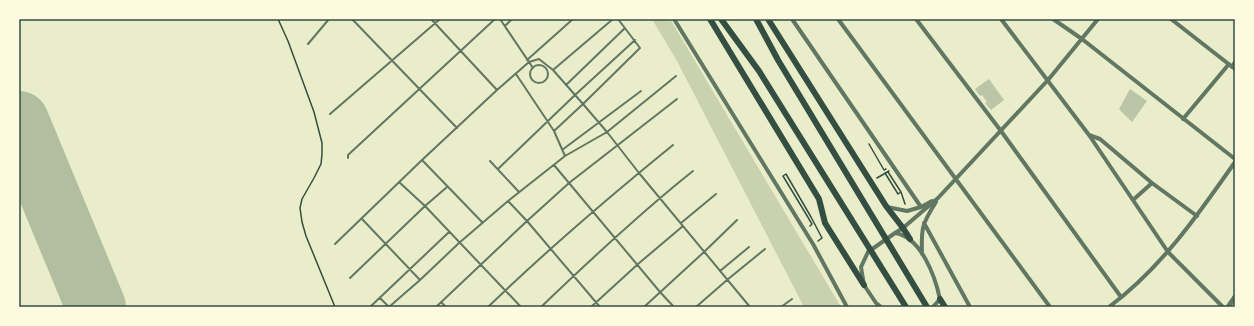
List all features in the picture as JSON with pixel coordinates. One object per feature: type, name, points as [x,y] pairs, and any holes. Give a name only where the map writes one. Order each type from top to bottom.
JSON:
[{"type":"highway","points":[[710,19],[819,199],[824,223],[864,285]]},
{"type":"highway","points":[[721,19],[759,71],[906,307]]},
{"type":"highway","points":[[756,19],[778,60],[927,307]]},
{"type":"highway","points":[[768,19],[886,206],[910,239]]},
{"type":"highway","points":[[940,299],[945,307]]},
{"type":"street","points":[[674,19],[813,244],[847,307]]},
{"type":"street","points":[[792,19],[921,207]]},
{"type":"street","points":[[838,19],[1050,307]]},
{"type":"street","points":[[916,19],[1001,131],[1121,298]]},
{"type":"street","points":[[1001,19],[1089,135],[1168,252],[1223,307]]},
{"type":"street","points":[[1053,19],[1082,39],[1235,161],[1197,216],[1168,252],[1121,298],[1109,307]]},
{"type":"street","points":[[880,307],[864,285],[861,267],[868,252],[903,228],[938,198],[1048,80],[1098,19]]},
{"type":"street","points":[[1171,19],[1232,67]]},
{"type":"street","points":[[1183,119],[1235,62]]},
{"type":"street","points":[[1089,135],[1100,139],[1152,183],[1197,216]]},
{"type":"street","points":[[1133,200],[1152,183]]},
{"type":"street","points":[[886,206],[907,211],[921,207],[938,198]]},
{"type":"street","points":[[922,254],[921,233],[924,223],[938,198]]},
{"type":"street","points":[[924,223],[970,307]]},
{"type":"street","points":[[895,233],[902,234],[910,239],[932,270],[940,299],[933,307]]},
{"type":"street","points":[[1228,307],[1235,297]]},
{"type":"lane","points":[[308,44],[329,19]]},
{"type":"lane","points":[[352,19],[457,128]]},
{"type":"lane","points":[[431,19],[460,52],[497,90]]},
{"type":"lane","points":[[330,114],[440,19]]},
{"type":"lane","points":[[348,158],[348,155],[494,19]]},
{"type":"lane","points":[[500,19],[533,68]]},
{"type":"lane","points":[[505,26],[512,19]]},
{"type":"lane","points":[[527,60],[573,19]]},
{"type":"lane","points":[[553,70],[613,19]]},
{"type":"lane","points":[[554,131],[640,48],[618,19]]},
{"type":"lane","points":[[566,85],[625,28]]},
{"type":"lane","points":[[498,169],[574,95],[635,40]]},
{"type":"lane","points":[[335,244],[497,90],[529,62],[539,59],[553,70],[607,132],[750,307]]},
{"type":"lane","points":[[539,65],[542,66],[546,69],[548,78],[544,82],[538,84],[533,81],[530,76],[533,68],[539,65]]},
{"type":"lane","points":[[516,74],[554,131],[565,156]]},
{"type":"lane","points":[[380,298],[389,307],[459,243],[519,192],[565,156],[607,132],[676,76]]},
{"type":"lane","points":[[562,150],[641,91]]},
{"type":"lane","points":[[436,307],[569,183],[676,99]]},
{"type":"lane","points":[[488,307],[592,212],[673,145]]},
{"type":"lane","points":[[422,160],[483,222]]},
{"type":"lane","points":[[490,161],[519,192]]},
{"type":"lane","points":[[554,165],[592,212],[674,307]]},
{"type":"lane","points":[[541,307],[660,197],[694,171]]},
{"type":"lane","points":[[399,182],[425,206],[521,307]]},
{"type":"lane","points":[[350,278],[447,187]]},
{"type":"lane","points":[[681,223],[716,194]]},
{"type":"lane","points":[[508,201],[551,248],[600,307]]},
{"type":"lane","points":[[361,219],[420,280]]},
{"type":"lane","points":[[644,307],[737,220]]},
{"type":"lane","points":[[591,307],[638,264],[683,226]]},
{"type":"lane","points":[[370,307],[449,232]]},
{"type":"lane","points":[[720,271],[749,247]]},
{"type":"lane","points":[[696,307],[765,249]]},
{"type":"lane","points":[[781,307],[792,299]]},
{"type":"lane","points":[[442,302],[446,307]]},
{"type":"path","points":[[278,19],[298,67],[314,112],[322,143],[321,164],[302,199],[300,208],[306,236],[335,307]]},
{"type":"path","points":[[886,168],[900,192],[907,211]]},
{"type":"path","points":[[885,173],[898,194],[900,192]]},
{"type":"path","points":[[807,217],[783,176],[786,174],[820,235]]},
{"type":"green space","points":[[652,19],[670,19],[841,307],[804,307],[677,61]]},
{"type":"building","points":[[989,79],[1004,100],[991,110],[985,103],[987,102],[982,95],[980,96],[975,89]]},
{"type":"building","points":[[1130,89],[1147,101],[1132,122],[1119,109]]},
{"type":"runway","points":[[19,121],[96,307]]}]
